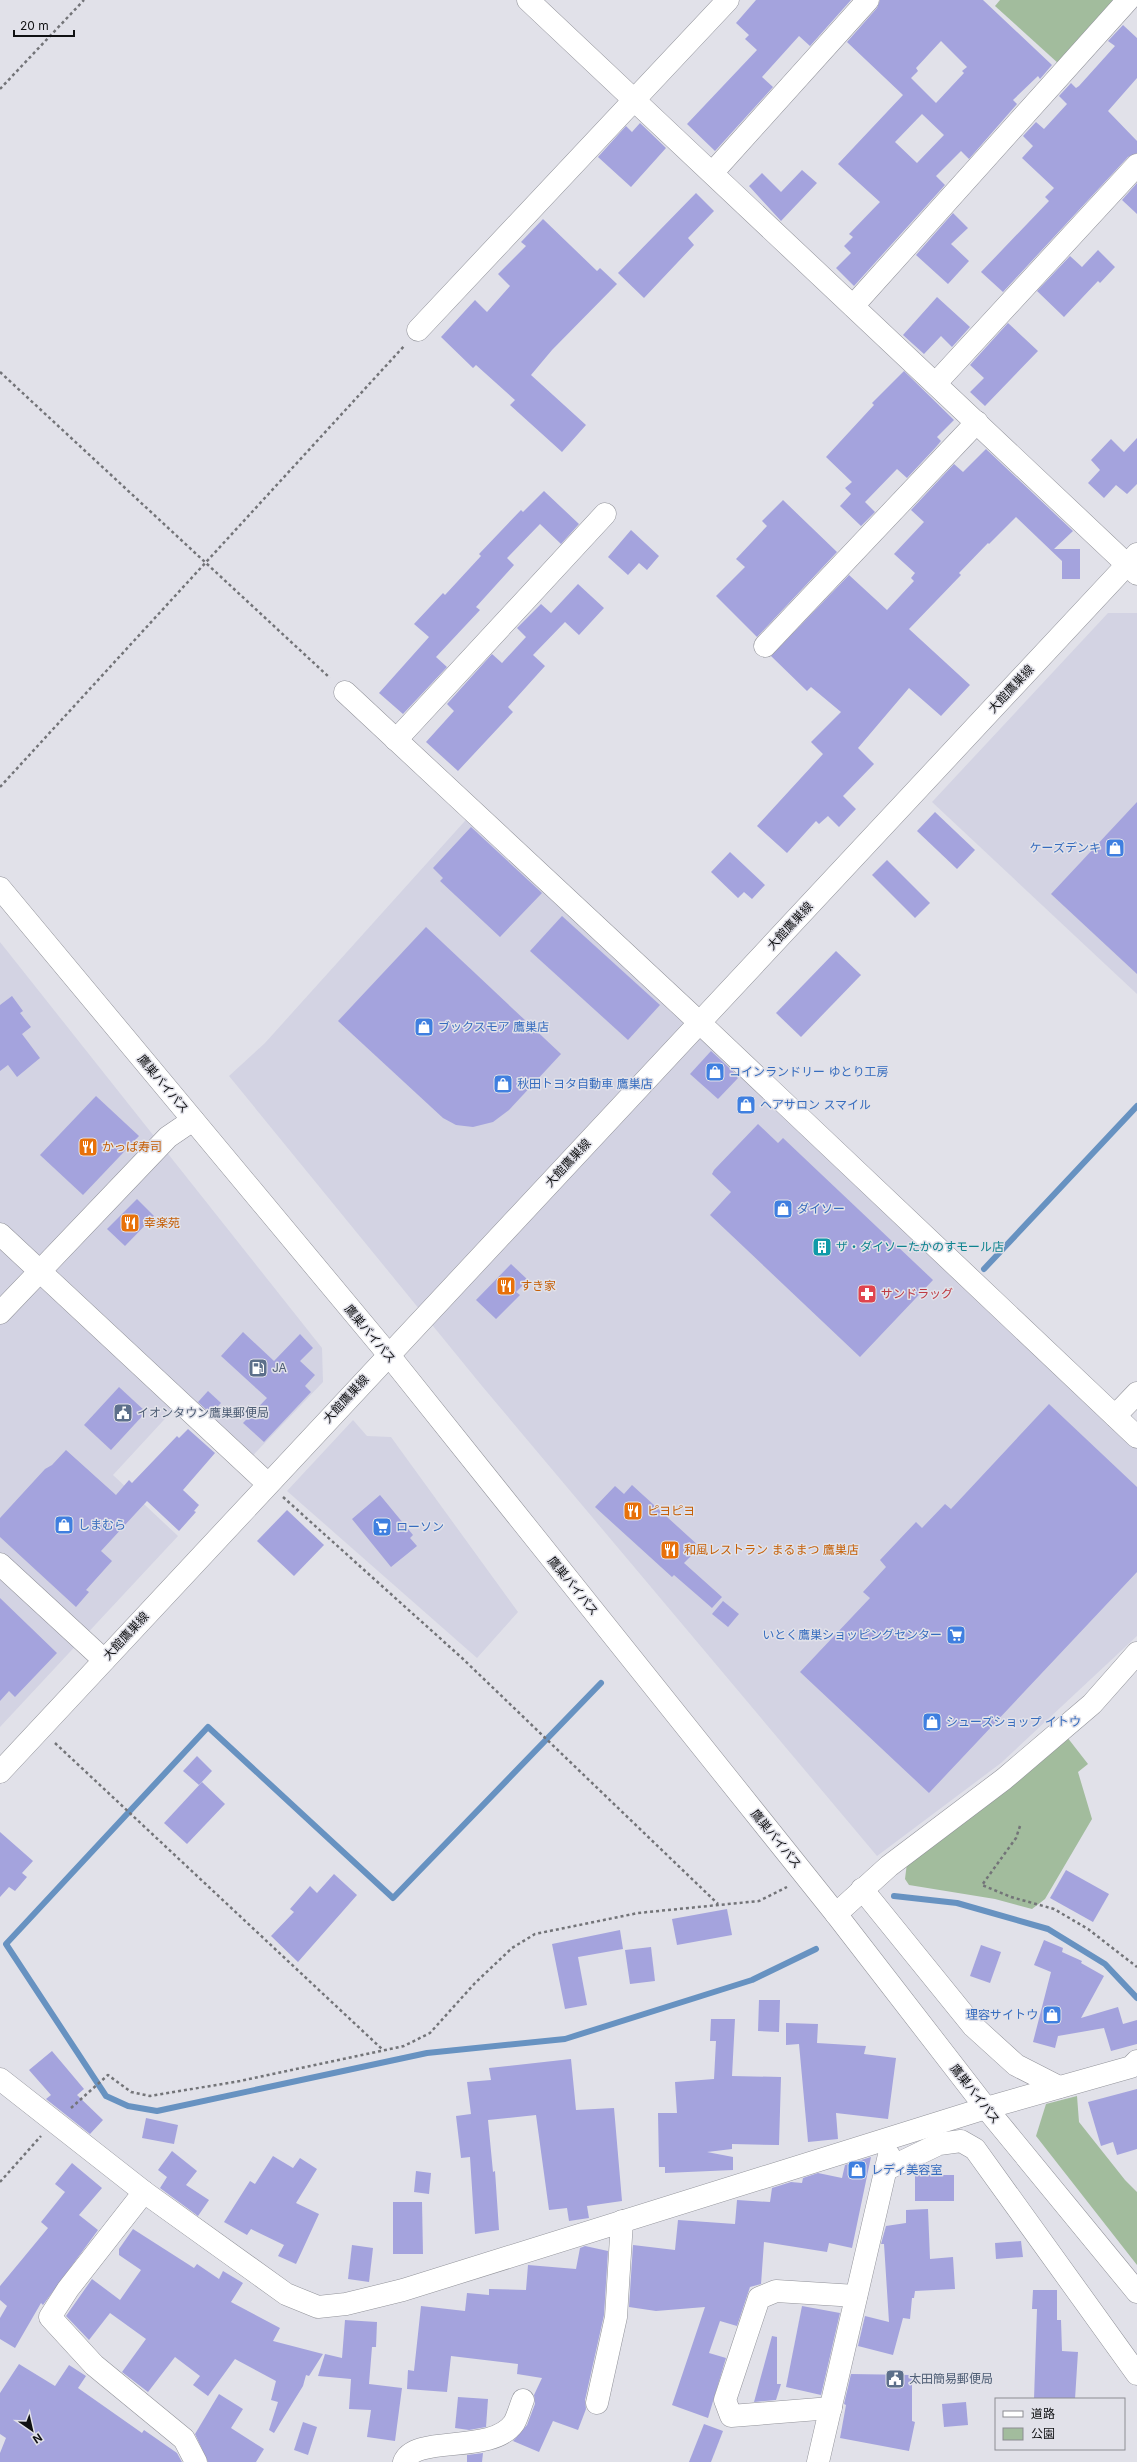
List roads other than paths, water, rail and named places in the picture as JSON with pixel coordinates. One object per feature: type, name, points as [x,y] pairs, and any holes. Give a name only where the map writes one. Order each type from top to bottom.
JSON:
[{"type":"main road","points":[[528,0],[713,172],[977,422],[1134,564]]},
{"type":"main road","points":[[418,330],[728,0]]},
{"type":"main road","points":[[713,172],[868,0]]},
{"type":"main road","points":[[853,306],[1128,0]]},
{"type":"main road","points":[[936,383],[1137,165]]},
{"type":"main road","points":[[765,646],[977,422]]},
{"type":"main road","points":[[396,740],[605,514]]},
{"type":"main road","name":"大館鷹巣線","points":[[0,1772],[388,1354],[1134,564]]},
{"type":"main road","points":[[346,692],[700,1023],[1137,1437]]},
{"type":"main road","name":"鷹巣バイパス","points":[[0,888],[388,1354],[836,1914],[986,2108],[1137,2292]]},
{"type":"main road","points":[[0,1313],[168,1137],[193,1120]]},
{"type":"main road","points":[[0,1234],[268,1484]]},
{"type":"main road","points":[[1115,1416],[1137,1392]]},
{"type":"main road","points":[[0,1564],[104,1660]]},
{"type":"main road","points":[[836,1914],[889,1866],[1004,1779],[1092,1704],[1137,1653]]},
{"type":"main road","points":[[862,1889],[973,2026],[1016,2065],[1059,2087]]},
{"type":"main road","points":[[0,2079],[144,2192],[286,2294],[318,2307],[346,2304],[403,2290],[622,2221],[893,2139],[986,2108],[1131,2066],[1137,2061]]},
{"type":"main road","points":[[818,2462],[893,2139]]},
{"type":"main road","points":[[885,2170],[939,2144],[961,2141],[975,2150],[1137,2374]]},
{"type":"main road","points":[[144,2192],[68,2289],[50,2317],[94,2365],[184,2440],[196,2462]]},
{"type":"main road","points":[[597,2403],[616,2317],[622,2221]]},
{"type":"main road","points":[[831,2408],[731,2416],[726,2400],[759,2298],[776,2291],[856,2296]]},
{"type":"main road","points":[[404,2462],[415,2451],[455,2444],[480,2442],[504,2431],[513,2423],[523,2400]]},
{"type":"waterway","points":[[984,1269],[1137,1106]]},
{"type":"waterway","points":[[601,1683],[393,1898],[208,1727],[6,1944],[106,2096],[128,2106],[157,2111],[427,2053],[565,2039],[752,1980],[816,1949]]},
{"type":"waterway","points":[[894,1896],[957,1903],[1048,1929],[1105,1964],[1137,1998]]},
{"type":"place","name":"ケーズデンキ","points":[[1115,848]]},
{"type":"place","name":"ブックスモア 鷹巣店","points":[[424,1027]]},
{"type":"place","name":"コインランドリー ゆとり工房","points":[[715,1072]]},
{"type":"place","name":"秋田トヨタ自動車 鷹巣店","points":[[503,1084]]},
{"type":"place","name":"ヘアサロン スマイル","points":[[746,1105]]},
{"type":"place","name":"かっぱ寿司","points":[[88,1147]]},
{"type":"place","name":"ダイソー","points":[[783,1209]]},
{"type":"place","name":"幸楽苑","points":[[130,1223]]},
{"type":"place","name":"ザ・ダイソーたかのすモール店","points":[[822,1247]]},
{"type":"place","name":"すき家","points":[[506,1286]]},
{"type":"place","name":"サンドラッグ","points":[[867,1294]]},
{"type":"place","name":"JA","points":[[258,1368]]},
{"type":"place","name":"イオンタウン鷹巣郵便局","points":[[123,1413]]},
{"type":"place","name":"ピヨピヨ","points":[[633,1511]]},
{"type":"place","name":"しまむら","points":[[64,1525]]},
{"type":"place","name":"ローソン","points":[[382,1527]]},
{"type":"place","name":"和風レストラン まるまつ 鷹巣店","points":[[670,1550]]},
{"type":"place","name":"いとく鷹巣ショッピングセンター","points":[[956,1635]]},
{"type":"place","name":"シューズショップ イトウ","points":[[932,1722]]},
{"type":"place","name":"理容サイトウ","points":[[1052,2015]]},
{"type":"place","name":"レディ美容室","points":[[857,2170]]},
{"type":"place","name":"太田簡易郵便局","points":[[895,2379]]}]
